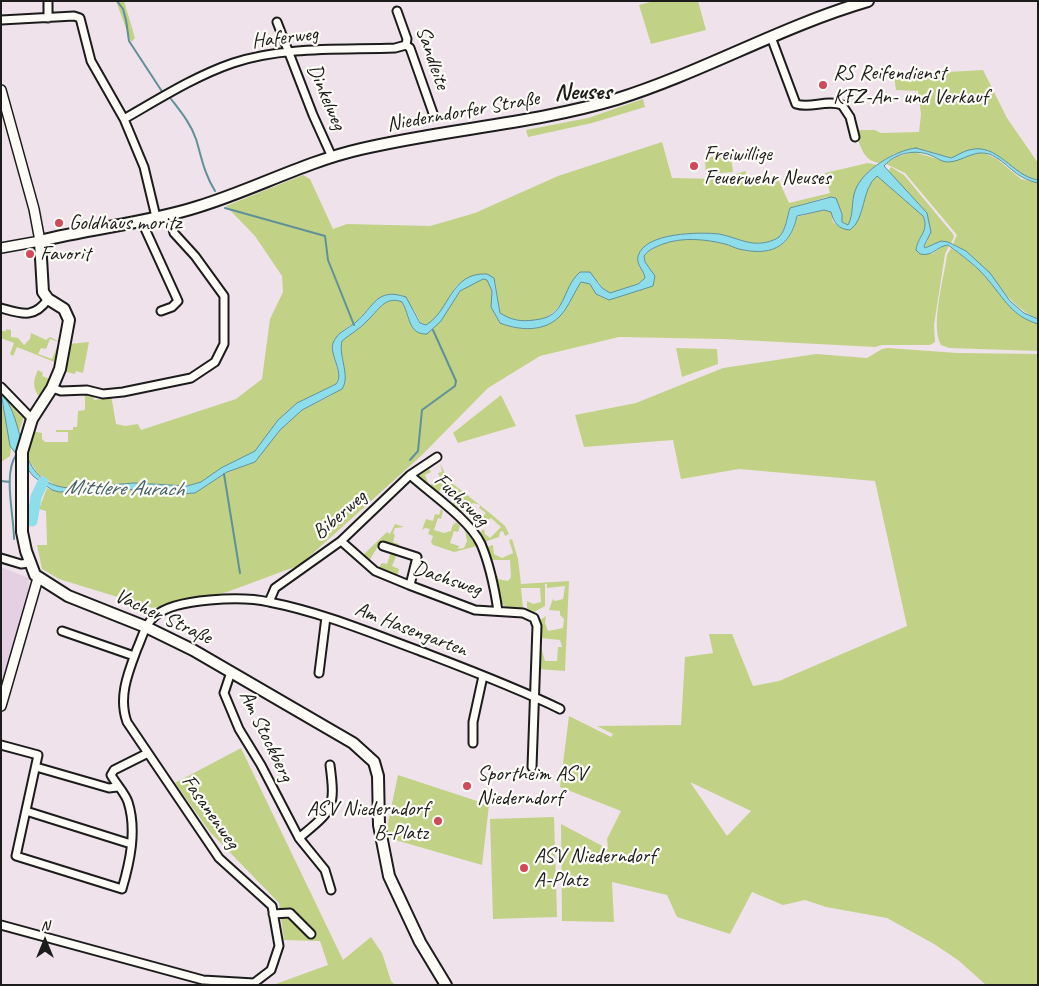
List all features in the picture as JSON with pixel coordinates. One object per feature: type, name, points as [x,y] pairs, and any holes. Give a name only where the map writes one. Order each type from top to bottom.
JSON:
[{"type":"main road","name":"Niederndorfer Straße","points":[[40,241],[199,207],[332,157],[380,145],[560,114],[642,91],[814,19],[868,1]]},
{"type":"main road","points":[[38,578],[30,563],[23,538],[21,498],[22,452],[32,419],[52,388],[60,370],[69,320],[64,309],[48,299],[42,286],[40,241]]},
{"type":"main road","name":"Vacher Straße","points":[[38,578],[68,596],[146,627],[231,672],[353,743],[374,762],[378,776],[379,825],[389,876],[416,934],[446,985]]},
{"type":"street","points":[[48,1],[48,18]]},
{"type":"street","name":"Sandleite","points":[[397,11],[407,39],[406,45],[410,48],[434,116]]},
{"type":"street","points":[[1,20],[74,16],[80,18],[84,24],[91,61],[124,119],[144,167],[156,217]]},
{"type":"street","name":"Dinkelweg","points":[[277,22],[312,115],[332,157]]},
{"type":"street","points":[[771,37],[796,104],[801,106],[824,102],[842,105],[850,117],[855,137]]},
{"type":"street","name":"Haferweg","points":[[124,119],[174,91],[233,63],[288,51],[396,48],[406,45]]},
{"type":"street","points":[[1,90],[34,208],[40,241],[1,248]]},
{"type":"street","points":[[52,388],[61,391],[87,390],[103,394],[123,392],[191,378],[215,362],[224,344],[224,296],[201,264],[174,232],[169,214]]},
{"type":"street","points":[[141,220],[178,301],[172,307],[160,311]]},
{"type":"street","points":[[1,308],[30,314],[40,310],[48,299]]},
{"type":"street","points":[[1,387],[32,419]]},
{"type":"street","name":"Biberweg","points":[[269,602],[275,588],[341,541],[410,475],[437,457]]},
{"type":"street","name":"Fuchsweg","points":[[410,475],[467,526],[481,544],[496,592],[498,611]]},
{"type":"street","name":"Dachsweg","points":[[341,541],[375,571],[410,585],[475,610],[524,613],[534,618],[537,626],[535,696]]},
{"type":"street","points":[[383,546],[418,557],[410,585]]},
{"type":"street","points":[[1,558],[21,564],[30,563]]},
{"type":"street","points":[[1,706],[38,578]]},
{"type":"street","name":"Am Hasengarten","points":[[146,627],[155,615],[180,605],[228,598],[269,602],[326,617],[535,696],[560,709]]},
{"type":"street","name":"Am Hasengarten","points":[[319,673],[326,617]]},
{"type":"street","name":"Fasanenweg","points":[[1,925],[203,980],[254,983],[271,970],[279,946],[272,906],[219,858],[127,722],[122,702],[123,690],[146,627]]},
{"type":"street","points":[[62,631],[134,656]]},
{"type":"street","name":"Am Stockberg","points":[[231,672],[224,693],[239,730],[261,765],[299,838],[325,870],[331,890]]},
{"type":"street","name":"Am Hasengarten","points":[[473,743],[473,722],[483,676]]},
{"type":"street","points":[[532,767],[535,696]]},
{"type":"street","points":[[1,745],[38,755],[16,856],[122,889],[130,863],[131,844],[127,801],[111,775],[114,770],[148,753]]},
{"type":"street","points":[[36,766],[109,788],[117,787]]},
{"type":"street","points":[[299,838],[332,807],[334,794],[330,766]]},
{"type":"street","points":[[26,811],[131,844]]},
{"type":"street","points":[[273,914],[290,913],[311,934]]},
{"type":"shaded area","points":[[1,567],[29,578],[27,604],[1,695]]},
{"type":"green space","points":[[116,1],[124,1],[135,38],[131,42]]},
{"type":"green space","points":[[654,1],[698,1],[706,30],[651,44],[639,5]]},
{"type":"green space","points":[[983,70],[1007,118],[1038,163],[1038,180],[1025,176],[992,153],[982,151],[969,152],[951,158],[916,148],[894,154],[879,163],[874,162],[865,155],[860,146],[856,130],[875,130],[881,133],[919,132],[921,114],[918,91],[896,90],[894,75]]},
{"type":"green space","points":[[643,99],[645,107],[592,123],[528,137],[526,130],[588,118]]},
{"type":"green space","points":[[662,142],[672,178],[721,179],[745,171],[754,183],[777,177],[789,203],[830,193],[825,173],[868,163],[877,165],[855,191],[851,219],[848,225],[842,222],[842,214],[827,197],[790,208],[785,227],[779,237],[766,242],[749,242],[710,233],[674,235],[662,238],[651,242],[643,248],[638,256],[638,262],[645,278],[638,284],[610,293],[602,288],[599,282],[574,280],[569,292],[554,311],[545,318],[535,322],[524,323],[512,320],[500,313],[495,282],[483,274],[456,286],[437,318],[426,325],[421,323],[414,310],[401,295],[387,294],[369,308],[357,321],[342,331],[332,347],[339,376],[336,384],[297,403],[278,420],[255,451],[221,468],[201,482],[187,486],[134,483],[80,488],[58,487],[38,474],[27,457],[31,431],[42,433],[42,439],[45,442],[68,442],[68,432],[56,432],[56,430],[73,430],[73,427],[77,427],[78,411],[85,410],[85,393],[93,395],[94,400],[111,395],[116,424],[125,426],[138,424],[141,430],[236,399],[262,379],[270,319],[283,292],[282,276],[255,236],[226,206],[303,175],[310,179],[333,229],[347,224],[430,226],[475,213],[558,176]]},
{"type":"green space","points":[[727,152],[731,157],[733,172],[706,174],[705,159]]},
{"type":"green space","points":[[914,152],[948,162],[984,153],[997,159],[1021,179],[1038,183],[1038,319],[1014,303],[977,261],[953,244],[957,235],[905,173],[886,164],[896,157]]},
{"type":"green space","points":[[891,167],[904,175],[953,234],[954,237],[951,243],[937,243],[925,248],[924,246],[928,240],[927,213],[890,174],[889,170]]},
{"type":"green space","points":[[877,176],[923,216],[925,226],[916,250],[932,254],[943,246],[949,246],[945,254],[934,325],[935,342],[930,345],[882,345],[875,347],[722,339],[619,337],[540,356],[488,388],[422,455],[300,565],[227,592],[153,608],[59,579],[42,569],[37,545],[47,545],[46,511],[39,509],[47,488],[75,492],[146,489],[179,494],[195,493],[227,472],[255,462],[280,430],[302,410],[332,395],[345,379],[341,351],[342,341],[361,327],[386,302],[396,300],[402,302],[411,322],[421,334],[443,317],[461,290],[483,279],[487,280],[492,291],[491,307],[500,323],[523,329],[547,325],[560,316],[581,282],[590,284],[600,297],[615,298],[653,286],[655,276],[645,262],[644,256],[650,250],[663,244],[678,240],[701,240],[726,244],[737,249],[750,251],[769,250],[777,248],[784,243],[794,228],[797,217],[824,210],[831,212],[833,222],[844,228],[851,227],[857,222],[866,193]]},
{"type":"green space","points":[[951,248],[981,272],[1015,312],[1029,321],[1038,324],[1038,351],[949,348],[941,345],[938,337],[937,314],[947,255]]},
{"type":"green space","points":[[6,329],[11,330],[11,337],[18,338],[24,345],[30,339],[31,333],[46,340],[50,337],[58,341],[60,337],[63,338],[57,363],[17,347],[13,356],[10,354],[14,343],[1,338],[2,331],[6,331]],"holes":[[[50,339],[59,342],[52,359],[38,354],[41,348],[46,349]]]},
{"type":"green space","points":[[89,342],[83,373],[76,371],[75,374],[63,371],[69,344]]},
{"type":"green space","points":[[676,348],[717,349],[718,364],[682,377]]},
{"type":"green space","points":[[882,349],[957,353],[1038,354],[1038,985],[986,985],[958,960],[934,944],[887,918],[826,907],[805,900],[783,905],[752,892],[730,934],[677,917],[667,895],[612,882],[614,922],[562,921],[561,824],[608,849],[607,839],[621,811],[560,787],[569,716],[611,737],[613,734],[597,726],[681,725],[685,657],[713,653],[709,634],[732,634],[753,686],[779,681],[907,626],[875,481],[739,469],[681,479],[673,440],[584,447],[575,415],[636,403],[723,368],[816,354],[867,358]],"holes":[[[690,782],[751,811],[727,836]]]},
{"type":"green space","points":[[38,370],[43,373],[42,376],[50,379],[40,397],[34,384]]},
{"type":"green space","points":[[1,391],[18,409],[16,411],[21,416],[24,416],[18,435],[12,409]]},
{"type":"green space","points":[[501,395],[516,426],[458,443],[453,433]]},
{"type":"green space","points":[[1,402],[9,429],[11,451],[10,456],[1,462]]},
{"type":"green space","points":[[440,463],[448,480],[479,504],[473,503],[467,509],[465,507],[459,515],[440,498],[442,496],[452,504],[459,498],[446,483],[436,495],[420,481],[419,476],[429,469],[431,472],[425,475],[429,485],[441,481],[438,473],[442,472]]},
{"type":"green space","points":[[481,506],[505,526],[509,534],[505,536],[503,531],[500,532],[499,537],[484,542],[479,533],[484,529],[485,534],[490,538],[501,527],[491,518],[483,523],[480,520],[486,513],[479,508]]},
{"type":"green space","points":[[441,509],[443,511],[441,519],[438,518],[434,530],[444,533],[451,531],[454,520],[453,526],[456,522],[460,526],[458,532],[454,531],[450,543],[459,546],[458,549],[464,548],[467,541],[465,530],[477,546],[454,552],[433,545],[431,542],[433,536],[428,534],[430,529],[425,528],[422,530],[426,519],[433,521],[435,514],[439,515]]},
{"type":"green space","points":[[395,524],[404,527],[395,528],[393,533],[395,535],[393,542],[399,544],[397,549],[377,548],[369,561],[362,556],[387,532],[390,534]]},
{"type":"green space","points":[[512,539],[518,559],[521,584],[569,581],[565,671],[538,669],[540,644],[545,661],[557,661],[558,647],[562,647],[560,640],[540,638],[540,620],[546,616],[545,623],[548,631],[563,628],[564,619],[560,615],[560,611],[549,610],[553,599],[555,601],[563,599],[565,586],[547,588],[547,584],[545,584],[545,606],[534,612],[527,610],[527,601],[533,604],[541,602],[540,588],[521,588],[523,609],[507,607],[500,601],[494,575],[498,576],[498,579],[508,581],[511,577],[510,560],[490,560],[487,547],[493,545],[494,554],[502,558],[513,553],[509,540]]},
{"type":"green space","points":[[387,548],[400,555],[397,554],[392,566],[399,569],[397,577],[378,569],[382,563],[387,564],[391,552],[386,551]]},
{"type":"green space","points":[[241,748],[343,960],[371,937],[382,953],[391,981],[395,985],[273,985],[328,965],[320,941],[284,940],[279,903],[210,832],[175,783]]},
{"type":"green space","name":"ASV Niederndorf B-Platz","points":[[398,775],[489,805],[482,865],[385,837]]},
{"type":"green space","name":"ASV Niederndorf A-Platz","points":[[554,817],[557,917],[493,919],[490,819]]},
{"type":"water","name":"Mittlere Aurach","points":[[916,148],[951,158],[969,150],[979,149],[988,151],[997,155],[1020,172],[1038,180],[1038,183],[1022,177],[996,157],[984,153],[973,154],[948,162],[924,153],[912,152],[899,155],[884,166],[927,213],[931,232],[924,246],[925,248],[941,241],[948,242],[966,251],[990,273],[1010,301],[1024,313],[1038,319],[1038,324],[1029,321],[1015,312],[980,271],[948,245],[932,253],[920,254],[916,250],[925,226],[923,216],[877,176],[868,188],[859,219],[850,230],[840,227],[835,222],[831,212],[824,210],[797,216],[789,236],[777,248],[769,250],[750,251],[702,240],[678,240],[663,244],[650,250],[644,256],[645,262],[655,276],[653,286],[609,300],[596,294],[590,284],[581,282],[565,310],[552,323],[544,326],[527,329],[500,323],[491,307],[492,291],[487,280],[483,279],[460,291],[441,321],[427,334],[416,331],[413,328],[402,302],[396,300],[386,302],[361,327],[342,341],[345,378],[342,389],[302,410],[280,430],[255,462],[227,472],[195,493],[179,494],[146,489],[59,492],[52,490],[33,476],[10,446],[1,393],[15,419],[30,463],[39,475],[51,484],[69,488],[134,483],[187,486],[201,482],[221,468],[255,451],[278,420],[297,403],[336,384],[339,375],[332,348],[335,339],[382,297],[396,295],[406,297],[420,323],[426,325],[434,319],[465,279],[475,275],[487,274],[494,278],[500,313],[520,321],[545,318],[553,314],[558,308],[569,287],[580,272],[590,272],[602,288],[610,293],[638,284],[645,278],[638,262],[638,256],[643,248],[651,242],[662,238],[674,235],[710,233],[749,242],[766,242],[779,237],[785,227],[790,208],[831,197],[836,198],[842,214],[842,222],[848,225],[855,191],[865,176],[890,157]]},
{"type":"waterway","points":[[117,1],[123,9],[129,41],[163,93]]},
{"type":"waterway","points":[[171,99],[191,128],[206,172],[215,191]]},
{"type":"waterway","points":[[225,208],[325,236],[328,260],[354,325]]},
{"type":"waterway","points":[[410,460],[418,451],[422,410],[455,386],[456,381],[433,330]]},
{"type":"waterway","points":[[14,539],[10,473],[16,455]]},
{"type":"waterway","points":[[224,474],[240,573]]},
{"type":"waterway","points":[[1,481],[10,482]]},
{"type":"waterway","points":[[32,521],[36,497],[43,482]]},
{"type":"place","name":"RS Reifendienst KFZ-An- und Verkauf","points":[[823,85]]},
{"type":"place","name":"Freiwillige Feuerwehr Neuses","points":[[694,166]]},
{"type":"place","name":"Goldhaus moritz","points":[[59,223]]},
{"type":"place","name":"Favorit","points":[[30,254]]},
{"type":"place","name":"Sportheim ASV Niederndorf","points":[[467,786]]},
{"type":"place","name":"ASV Niederndorf B-Platz","points":[[438,821]]},
{"type":"place","name":"ASV Niederndorf A-Platz","points":[[524,868]]},
{"type":"district","name":"Neuses","points":[[583,93]]}]
